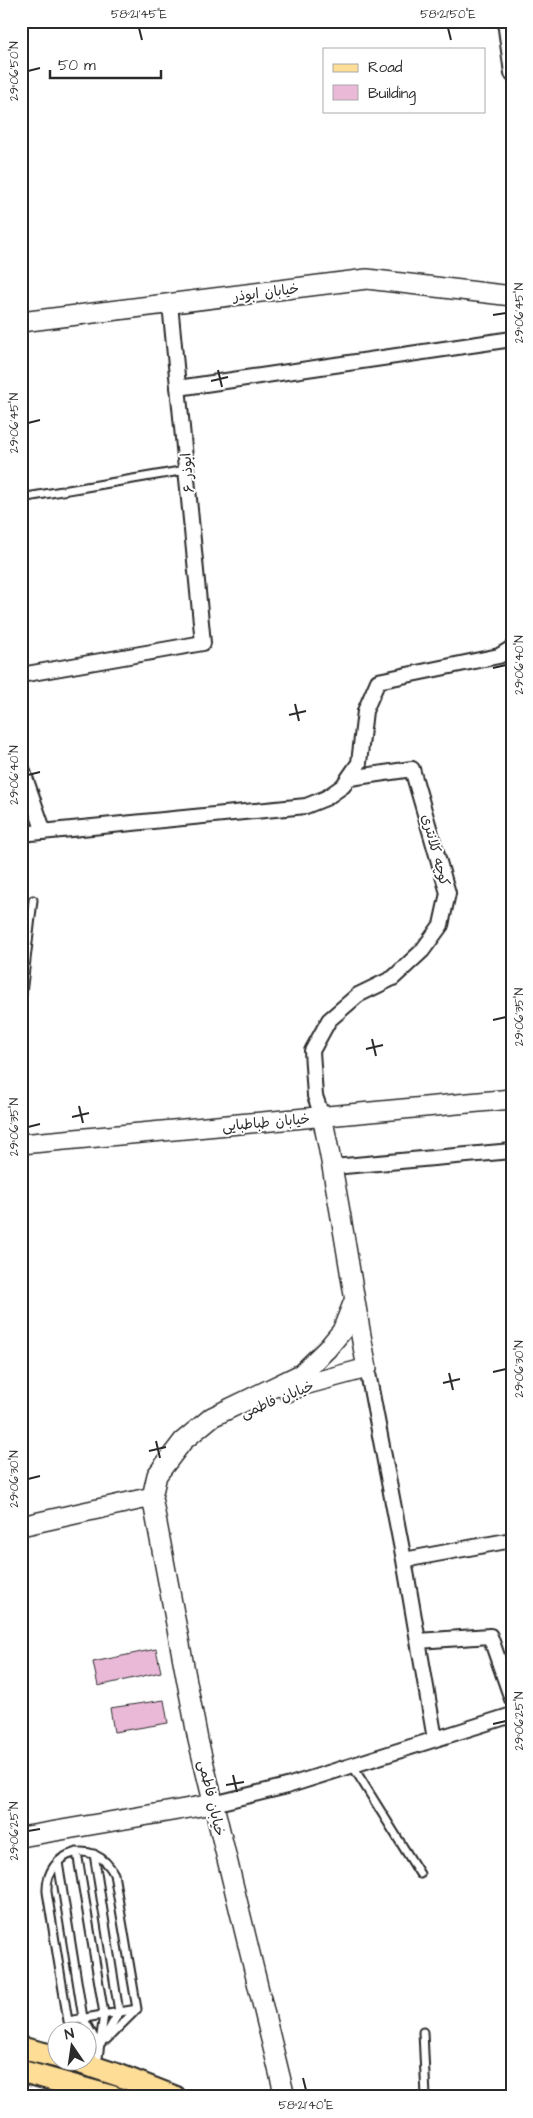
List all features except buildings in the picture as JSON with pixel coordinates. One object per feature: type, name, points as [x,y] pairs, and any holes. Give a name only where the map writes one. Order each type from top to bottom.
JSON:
[{"type":"main road","points":[[21,2048],[48,2055]]},
{"type":"main road","points":[[98,2069],[175,2097]]},
{"type":"main road","points":[[84,2093],[95,2070]]},
{"type":"main road","points":[[21,2071],[84,2093],[114,2097]]},
{"type":"street","points":[[505,21],[512,73]]},
{"type":"street","name":"خیابان ابوذر","points":[[21,322],[367,279],[512,296]]},
{"type":"street","name":"ابوذر ۶","points":[[21,675],[203,643],[170,304]]},
{"type":"street","points":[[178,388],[512,339]]},
{"type":"street","points":[[21,834],[306,806],[326,798],[343,786],[359,763],[365,711],[378,680],[499,656],[512,648]]},
{"type":"street","points":[[21,766],[44,832]]},
{"type":"street","name":"کوچه کلانتری","points":[[322,1116],[315,1096],[312,1052],[329,1020],[358,994],[393,978],[422,951],[440,926],[448,893],[412,769],[350,778]]},
{"type":"street","name":"خیابان طباطبایی","points":[[21,1144],[512,1099]]},
{"type":"street","points":[[322,1116],[333,1167],[354,1301],[404,1560],[435,1739]]},
{"type":"street","points":[[333,1167],[512,1150]]},
{"type":"street","name":"خیابان فاطمی","points":[[285,2097],[198,1740],[152,1498],[156,1476],[183,1441],[212,1417],[301,1374],[327,1349],[342,1331],[354,1301]]},
{"type":"street","name":"خیابان فاطمی","points":[[152,1498],[190,1448],[216,1424],[304,1385],[367,1368]]},
{"type":"street","points":[[21,1526],[152,1498]]},
{"type":"street","points":[[404,1560],[512,1540]]},
{"type":"street","points":[[418,1641],[490,1636],[512,1698]]},
{"type":"street","points":[[21,1837],[213,1804],[287,1786],[512,1715]]},
{"type":"lane","points":[[21,498],[186,470]]},
{"type":"lane","points":[[21,1002],[33,900]]},
{"type":"lane","points":[[352,1765],[420,1874]]},
{"type":"lane","points":[[77,1852],[104,2014],[98,2058]]},
{"type":"lane","points":[[77,1852],[94,1854],[111,1867],[116,1881],[137,2009],[68,2020],[47,1892],[48,1876],[63,1857],[77,1852]]},
{"type":"lane","points":[[94,1854],[119,2012],[100,2047]]},
{"type":"lane","points":[[58,1862],[83,2018],[100,2047]]},
{"type":"lane","points":[[100,2047],[137,2009]]},
{"type":"lane","points":[[423,2032],[426,2097]]}]
